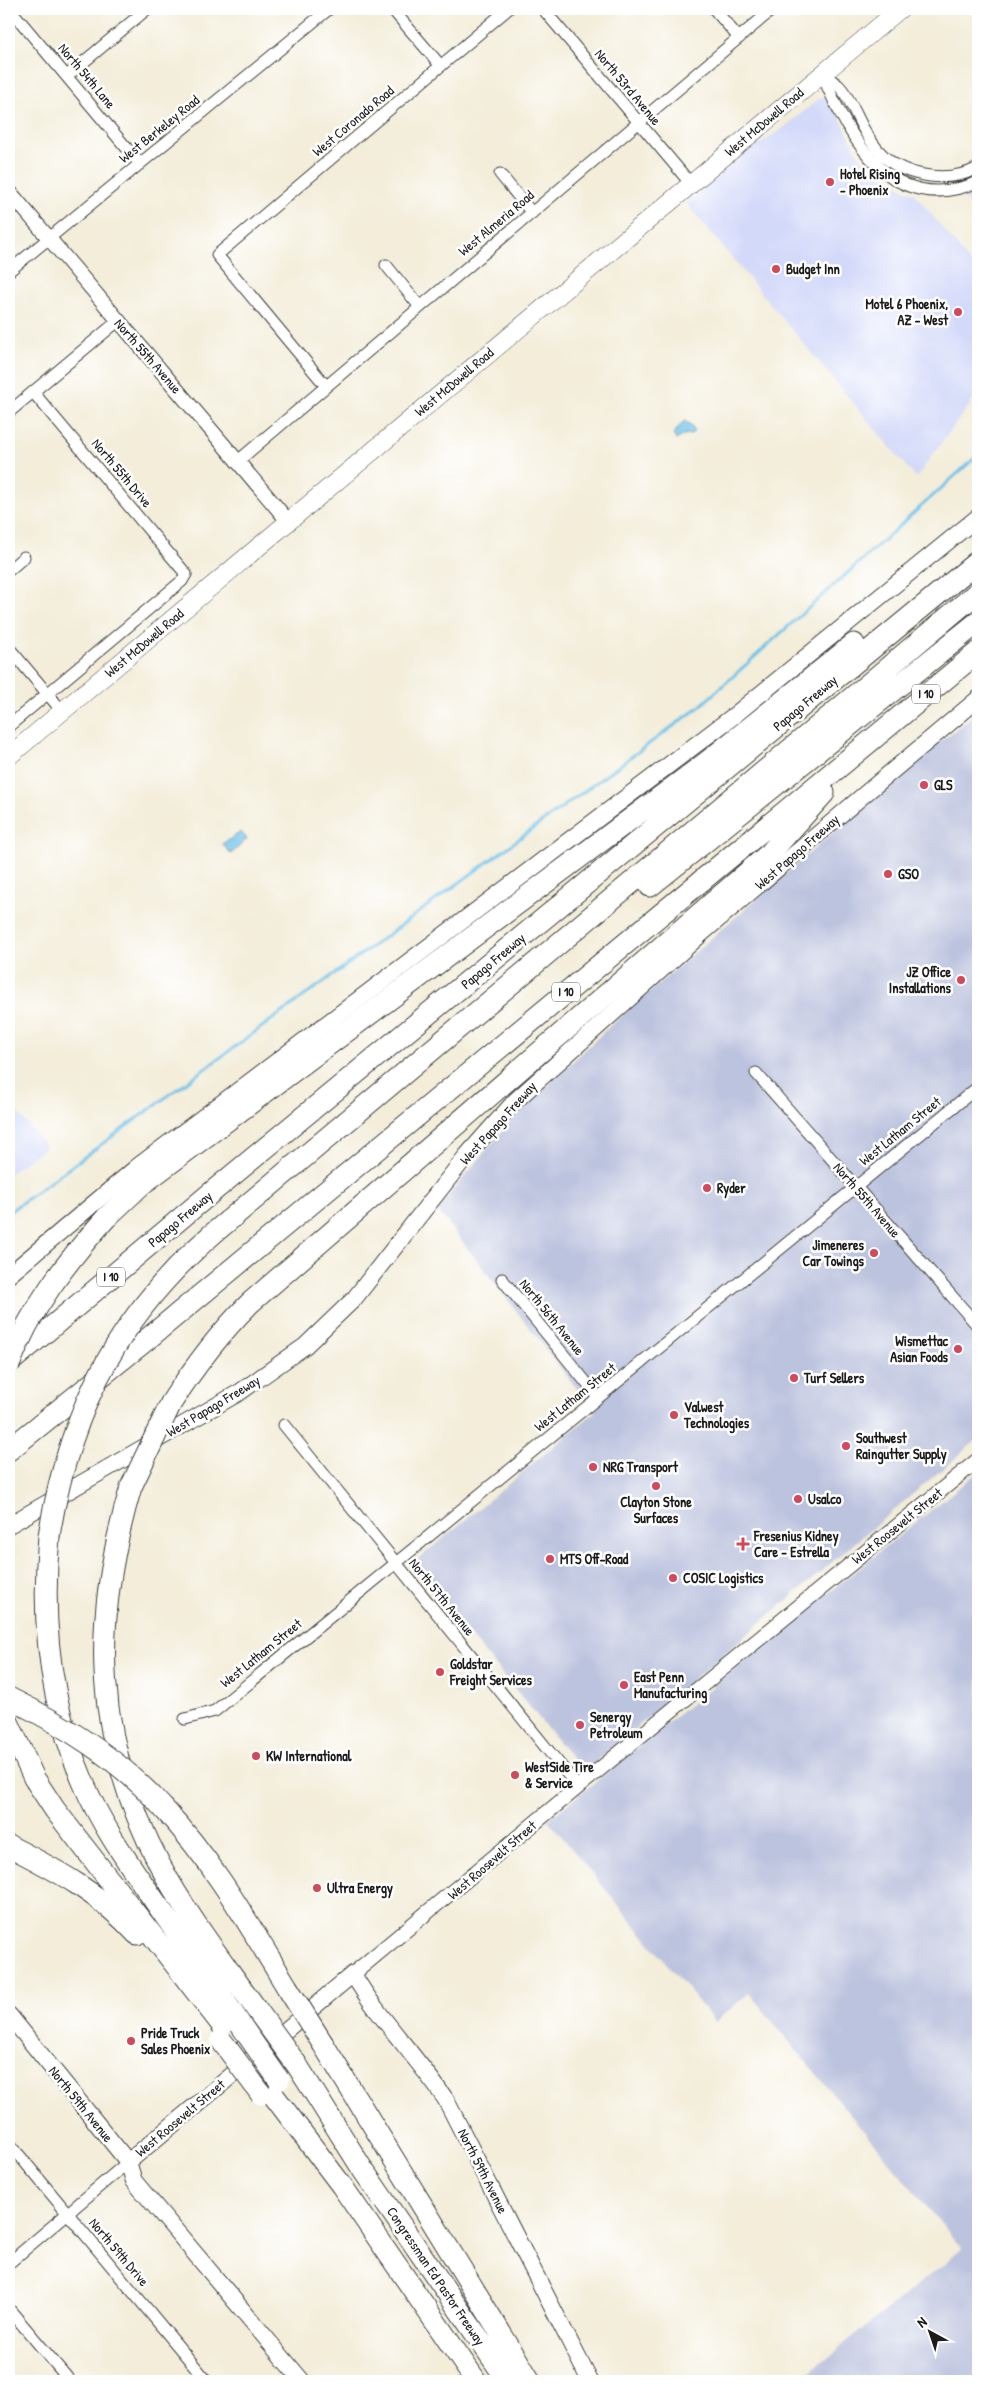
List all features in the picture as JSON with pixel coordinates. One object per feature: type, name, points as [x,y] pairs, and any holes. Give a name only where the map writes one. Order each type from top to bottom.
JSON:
[{"type":"highway","name":"Papago Freeway","points":[[9,1364],[212,1192],[978,561]]},
{"type":"highway","points":[[9,1364],[17,1342],[60,1271],[106,1218],[149,1179],[707,762],[859,640],[940,592]]},
{"type":"highway","points":[[279,2080],[239,2025],[130,1865],[98,1812],[80,1775],[57,1704],[49,1652],[46,1589],[54,1536],[69,1480],[90,1418],[126,1348],[148,1316],[231,1224],[978,592]]},
{"type":"highway","points":[[231,1224],[978,622]]},
{"type":"highway","name":"I 10","points":[[9,1450],[145,1341],[978,652]]},
{"type":"highway","points":[[239,2025],[135,1812],[120,1769],[107,1698],[104,1640],[112,1562],[117,1535],[131,1487],[171,1403],[204,1355],[250,1303],[770,853],[874,737]]},
{"type":"highway","points":[[9,1350],[212,1192]]},
{"type":"highway","points":[[9,1698],[47,1717],[78,1736],[122,1768],[184,1830],[218,1875],[530,2381]]},
{"type":"highway","points":[[9,1724],[34,1778],[55,1810],[239,2025]]},
{"type":"highway","points":[[9,1846],[68,1878],[118,1915],[152,1952],[239,2025]]},
{"type":"highway","name":"Congressman Ed Pastor Freeway","points":[[279,2080],[363,2170],[508,2381]]},
{"type":"highway","name":"Congressman Ed Pastor Freeway","points":[[279,2080],[342,2186],[476,2381]]},
{"type":"main road","name":"West McDowell Road","points":[[9,756],[900,9]]},
{"type":"main road","points":[[9,1275],[137,1167],[731,718],[978,516]]},
{"type":"main road","name":"West Papago Freeway","points":[[9,1525],[240,1392],[305,1346],[329,1325],[364,1287],[467,1154],[514,1101],[611,1012],[866,793],[978,700]]},
{"type":"main road","name":"West Roosevelt Street","points":[[128,2162],[353,1974]]},
{"type":"main road","name":"North 59th Avenue","points":[[353,1974],[362,1990],[419,2062],[446,2100],[590,2381]]},
{"type":"main road","name":"North 59th Avenue","points":[[9,2015],[128,2162],[134,2181],[296,2379]]},
{"type":"street","name":"North 54th Lane","points":[[10,9],[140,164]]},
{"type":"street","points":[[67,76],[147,9]]},
{"type":"street","name":"West Berkeley Road","points":[[9,271],[329,9]]},
{"type":"street","points":[[392,9],[441,66]]},
{"type":"street","name":"West Coronado Road","points":[[326,386],[217,255],[508,9]]},
{"type":"street","name":"North 53rd Avenue","points":[[543,9],[691,184]]},
{"type":"street","points":[[714,9],[739,38]]},
{"type":"street","name":"West Almeria Road","points":[[238,461],[773,9]]},
{"type":"street","points":[[822,74],[841,88],[875,148],[918,188],[950,189],[978,182]]},
{"type":"street","points":[[908,178],[952,177],[978,168]]},
{"type":"street","points":[[500,174],[532,212]]},
{"type":"street","name":"North 55th Avenue","points":[[9,191],[288,521]]},
{"type":"street","points":[[386,265],[420,307]]},
{"type":"street","points":[[9,412],[118,321]]},
{"type":"street","name":"North 55th Drive","points":[[33,392],[186,574]]},
{"type":"street","points":[[9,570],[24,557]]},
{"type":"street","name":"West McDowell Road","points":[[9,726],[182,581],[186,574]]},
{"type":"street","points":[[9,648],[62,712]]},
{"type":"street","name":"North 55th Avenue","points":[[756,1073],[854,1187],[978,1326]]},
{"type":"street","name":"West Latham Street","points":[[185,1719],[215,1711],[978,1087]]},
{"type":"street","name":"North 56th Avenue","points":[[502,1279],[598,1397]]},
{"type":"street","name":"North 57th Avenue","points":[[284,1425],[578,1787]]},
{"type":"street","name":"West Roosevelt Street","points":[[353,1974],[578,1787],[978,1460]]},
{"type":"street","name":"North 59th Drive","points":[[9,2143],[207,2381]]},
{"type":"street","name":"West Roosevelt Street","points":[[9,2263],[128,2162]]},
{"type":"street","points":[[9,2309],[70,2381]]},
{"type":"shaded area","points":[[824,97],[832,102],[860,158],[891,183],[914,193],[978,272],[978,393],[916,478],[686,203],[745,153],[781,130]]},
{"type":"shaded area","points":[[978,189],[978,214],[963,196]]},
{"type":"shaded area","points":[[978,713],[978,1439],[591,1766],[576,1763],[418,1572],[416,1565],[418,1559],[595,1412],[437,1209],[512,1120],[610,1026],[926,752]]},
{"type":"shaded area","points":[[9,1102],[46,1147],[9,1174]]},
{"type":"shaded area","points":[[978,1472],[978,2381],[798,2381],[962,2249],[749,1993],[715,2022],[548,1820]]},
{"type":"water","points":[[684,421],[691,425],[694,431],[691,435],[686,434],[676,440],[673,434]]},
{"type":"water","points":[[241,832],[247,839],[231,854],[222,844]]},
{"type":"waterway","points":[[9,1212],[698,708],[978,455]]},
{"type":"place","name":"Hotel Rising - Phoenix","points":[[830,182]]},
{"type":"place","name":"Budget Inn","points":[[776,269]]},
{"type":"place","name":"Motel 6 Phoenix, AZ - West","points":[[958,312]]},
{"type":"place","name":"GLS","points":[[924,785]]},
{"type":"place","name":"GSO","points":[[888,874]]},
{"type":"place","name":"JZ Office Installations","points":[[961,980]]},
{"type":"place","name":"Ryder","points":[[707,1188]]},
{"type":"place","name":"Jimeneres Car Towings","points":[[874,1253]]},
{"type":"place","name":"Wismettac Asian Foods","points":[[958,1349]]},
{"type":"place","name":"Turf Sellers","points":[[794,1378]]},
{"type":"place","name":"Valwest Technologies","points":[[674,1415]]},
{"type":"place","name":"Southwest Raingutter Supply","points":[[846,1446]]},
{"type":"place","name":"NRG Transport","points":[[593,1467]]},
{"type":"place","name":"Clayton Stone Surfaces","points":[[656,1486]]},
{"type":"place","name":"Usalco","points":[[798,1499]]},
{"type":"place","name":"Fresenius Kidney Care - Estrella","points":[[743,1544]]},
{"type":"place","name":"MTS Off-Road","points":[[550,1559]]},
{"type":"place","name":"COSIC Logistics","points":[[673,1578]]},
{"type":"place","name":"Goldstar Freight Services","points":[[440,1672]]},
{"type":"place","name":"East Penn Manufacturing","points":[[624,1685]]},
{"type":"place","name":"Senergy Petroleum","points":[[580,1725]]},
{"type":"place","name":"KW International","points":[[256,1756]]},
{"type":"place","name":"WestSide Tire & Service","points":[[515,1775]]},
{"type":"place","name":"Ultra Energy","points":[[317,1888]]},
{"type":"place","name":"Pride Truck Sales Phoenix","points":[[131,2041]]}]
